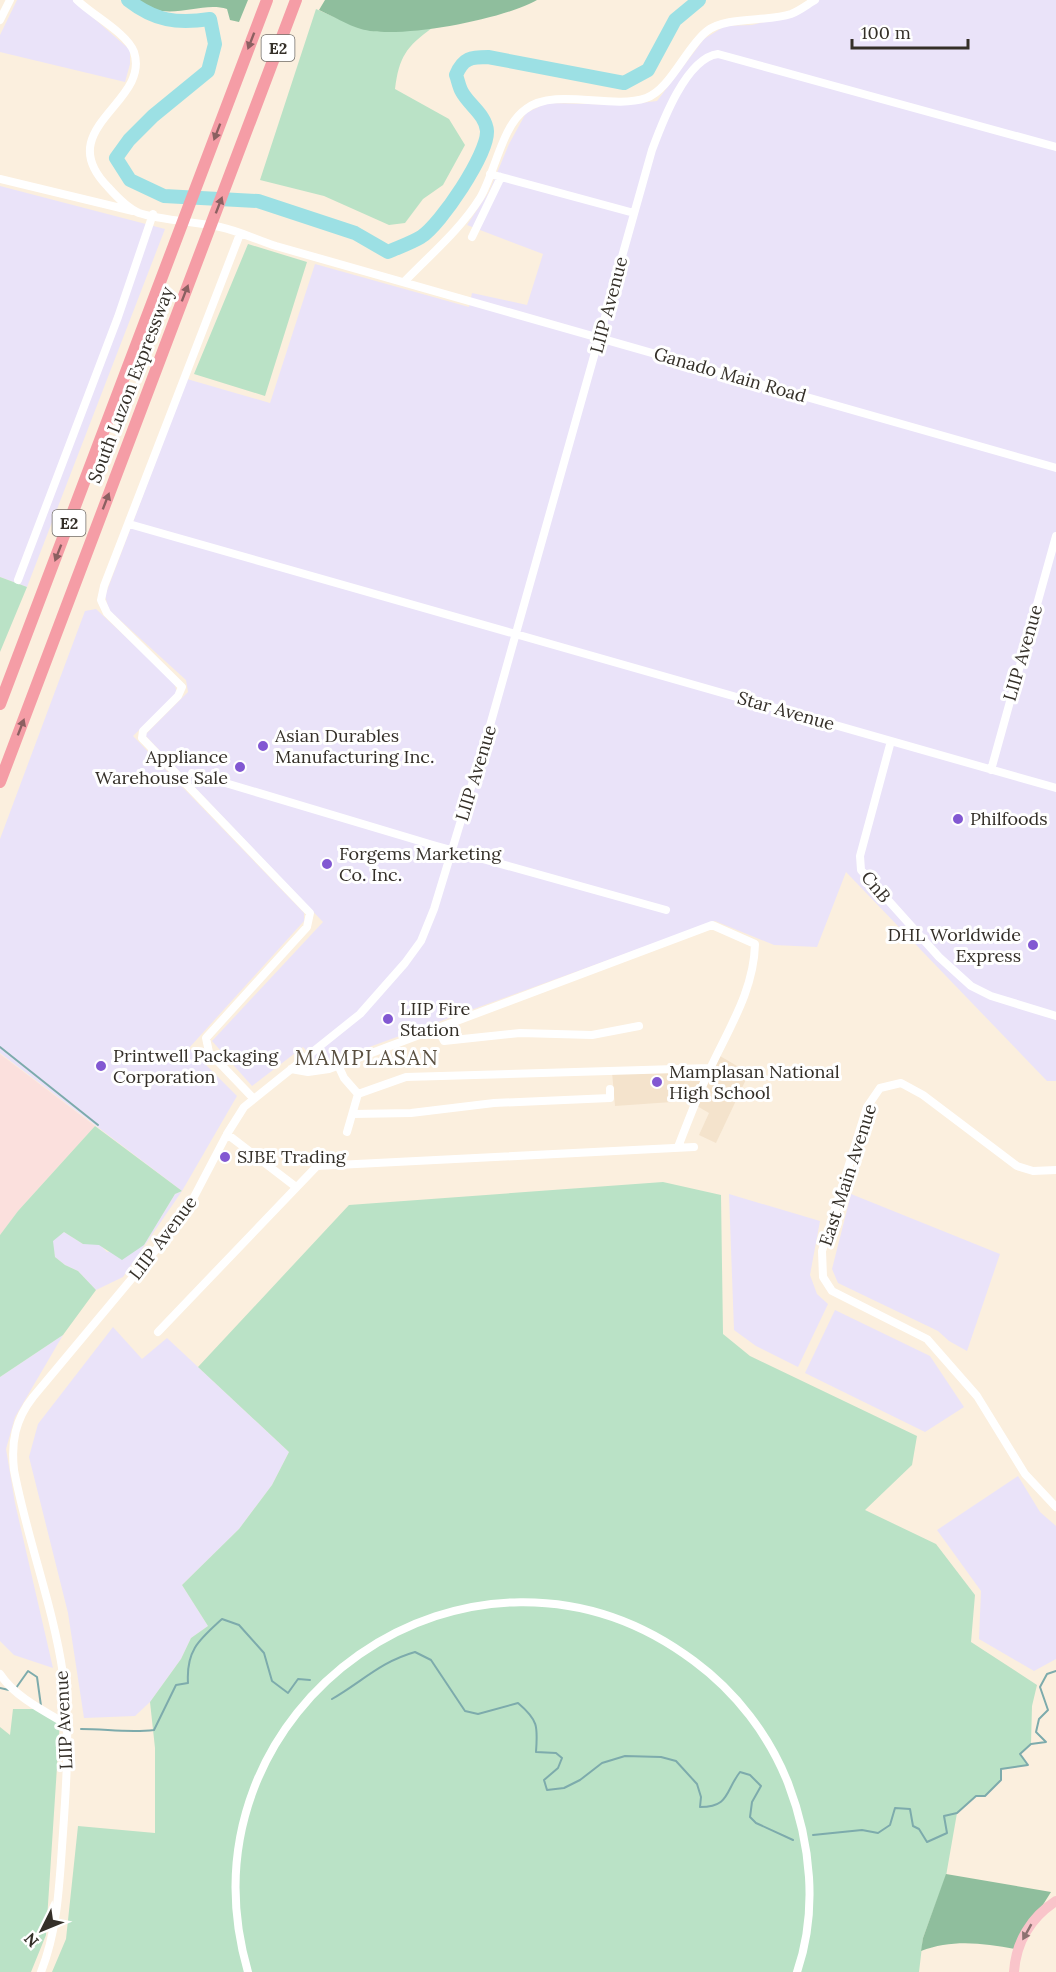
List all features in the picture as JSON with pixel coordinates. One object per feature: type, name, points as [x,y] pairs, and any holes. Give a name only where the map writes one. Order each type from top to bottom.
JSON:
[{"type":"highway","name":"South Luzon Expressway","points":[[0,704],[267,0]]},
{"type":"highway","name":"South Luzon Expressway","points":[[0,782],[296,2]]},
{"type":"main road","points":[[1014,1972],[1019,1949],[1027,1929],[1041,1912],[1056,1901]]},
{"type":"street","points":[[0,20],[10,0]]},
{"type":"street","points":[[77,0],[124,39],[135,54],[135,65],[130,81],[94,135],[88,155],[95,174],[125,203],[139,213]]},
{"type":"street","points":[[404,282],[467,217],[482,195],[514,122],[525,109],[543,100],[599,102],[645,99],[658,90],[698,39],[716,25],[792,14],[815,0]]},
{"type":"street","name":"LIIP Avenue","points":[[41,1972],[52,1939],[58,1904],[68,1725],[63,1672],[54,1625],[14,1470],[12,1447],[16,1427],[33,1397],[184,1216],[227,1134],[253,1098],[360,1014],[405,963],[421,941],[452,850],[516,635],[652,150],[669,104],[694,71],[710,55],[728,55],[1056,147]]},
{"type":"street","points":[[490,174],[634,213]]},
{"type":"street","points":[[472,237],[501,177]]},
{"type":"street","name":"Ganado Main Road","points":[[0,178],[139,213],[222,227],[404,282],[1056,468]]},
{"type":"street","points":[[18,580],[118,317],[153,214]]},
{"type":"street","points":[[240,234],[102,591],[102,604],[182,687],[178,696],[143,731],[142,738],[310,915],[307,927],[206,1038],[209,1052],[253,1098]]},
{"type":"street","name":"Star Avenue","points":[[129,524],[1056,788]]},
{"type":"street","name":"LIIP Avenue","points":[[991,770],[1056,536]]},
{"type":"street","name":"CnB","points":[[891,741],[860,856],[861,870],[944,962],[971,986],[991,996],[1056,1016]]},
{"type":"street","points":[[192,773],[666,910]]},
{"type":"street","points":[[291,1069],[308,1072],[338,1065],[712,925],[755,944],[755,954],[742,1004],[710,1068],[678,1146]]},
{"type":"street","points":[[436,1027],[444,1041],[520,1033],[592,1035],[639,1026]]},
{"type":"street","points":[[338,1065],[358,1095],[347,1132]]},
{"type":"street","points":[[358,1095],[406,1077],[710,1068]]},
{"type":"street","name":"East Main Avenue","points":[[1056,1170],[1033,1171],[1017,1166],[923,1095],[901,1083],[880,1088],[867,1107],[822,1251],[823,1277],[831,1291],[927,1339],[977,1396],[1025,1474],[1056,1507]]},
{"type":"street","points":[[353,1114],[411,1113],[494,1103],[610,1098],[610,1089]]},
{"type":"street","points":[[227,1134],[296,1187]]},
{"type":"street","points":[[158,1332],[316,1166],[678,1146],[694,1147]]},
{"type":"street","points":[[248,1972],[236,1905],[240,1839],[259,1776],[291,1719],[336,1671],[391,1634],[453,1611],[519,1603],[584,1610],[645,1631],[702,1667],[749,1714],[785,1776],[806,1845],[808,1917],[797,1972]]},
{"type":"street","points":[[0,1674],[12,1688],[34,1705],[68,1725]]},
{"type":"shaded area","points":[[17,0],[73,0],[130,50],[130,64],[125,82],[0,52],[0,35]]},
{"type":"shaded area","points":[[818,0],[1056,0],[1056,1081],[1047,1081],[846,872],[817,947],[774,945],[715,921],[320,1065],[303,1047],[252,1086],[212,1041],[323,922],[145,735],[188,692],[186,680],[109,610],[105,596],[187,379],[270,403],[315,264],[469,307],[472,293],[527,305],[543,254],[467,225],[489,192],[509,144],[526,113],[547,103],[625,105],[657,101],[704,39],[725,26],[752,25],[797,14]]},
{"type":"shaded area","points":[[0,186],[165,229],[27,587],[0,577]]},
{"type":"shaded area","points":[[96,609],[174,682],[177,693],[133,736],[304,913],[304,921],[189,1048],[237,1096],[182,1191],[0,1053],[0,839],[85,611]]},
{"type":"shaded area","points":[[0,1054],[95,1126],[18,1211],[0,1235]]},
{"type":"shaded area","points":[[720,1056],[749,1073],[716,1143],[699,1135],[709,1113],[697,1106]]},
{"type":"shaded area","name":"Mamplasan National High School","points":[[706,1070],[694,1096],[676,1092],[672,1102],[615,1106],[612,1072]]},
{"type":"shaded area","points":[[182,1191],[123,1277],[96,1290],[78,1271],[55,1257],[52,1241],[64,1232],[83,1244],[99,1244],[107,1252],[144,1245],[175,1194]]},
{"type":"shaded area","points":[[729,1194],[820,1221],[810,1275],[817,1294],[828,1304],[798,1367],[756,1346],[734,1330]]},
{"type":"shaded area","points":[[851,1194],[1000,1254],[967,1351],[949,1341],[938,1331],[838,1283],[832,1269]]},
{"type":"shaded area","points":[[835,1310],[930,1356],[964,1407],[925,1432],[805,1373]]},
{"type":"shaded area","points":[[113,1327],[142,1359],[167,1338],[289,1452],[272,1485],[239,1529],[182,1585],[208,1626],[191,1638],[181,1659],[150,1702],[135,1716],[84,1718],[68,1613],[29,1457],[38,1424]]},
{"type":"shaded area","points":[[63,1335],[15,1417],[6,1449],[15,1503],[53,1668],[14,1655],[0,1641],[0,1377]]},
{"type":"shaded area","points":[[1018,1476],[1040,1512],[1056,1526],[1056,1659],[1034,1671],[979,1639],[981,1591],[937,1530]]},
{"type":"green space","points":[[138,0],[248,0],[239,22],[230,20],[227,9],[206,7],[160,11]]},
{"type":"green space","points":[[325,0],[537,0],[501,14],[450,26],[424,30],[378,32],[350,25],[319,10]]},
{"type":"green space","points":[[316,9],[362,29],[432,28],[405,54],[395,89],[449,119],[465,145],[443,185],[423,199],[405,223],[389,225],[324,196],[260,180]]},
{"type":"green space","points":[[248,244],[307,262],[265,396],[194,374]]},
{"type":"green space","points":[[0,577],[27,587],[0,652]]},
{"type":"green space","points":[[95,1126],[182,1191],[175,1194],[144,1245],[122,1260],[99,1245],[83,1244],[64,1232],[53,1241],[55,1257],[78,1271],[96,1290],[63,1335],[0,1377],[0,1235],[18,1211]]},
{"type":"green space","points":[[663,1182],[721,1195],[723,1334],[750,1356],[917,1436],[912,1465],[865,1510],[936,1544],[975,1595],[971,1642],[1037,1685],[1032,1706],[1031,1744],[1020,1754],[1028,1765],[1001,1769],[1001,1780],[985,1796],[976,1796],[957,1813],[946,1876],[923,1938],[919,1972],[52,1972],[66,1939],[78,1826],[155,1833],[155,1748],[150,1702],[181,1659],[191,1638],[208,1626],[182,1585],[239,1529],[272,1485],[289,1452],[198,1367],[349,1205]]},
{"type":"green space","points":[[13,1709],[34,1709],[60,1721],[46,1935],[31,1972],[0,1972],[0,1727],[10,1735]]},
{"type":"green space","points":[[946,1874],[1051,1892],[1015,1949],[968,1943],[944,1945],[921,1951],[923,1938]]},
{"type":"waterway","points":[[128,0],[157,17],[177,21],[210,19],[215,44],[208,71],[153,116],[129,140],[116,158],[130,180],[164,196],[258,201],[355,233],[388,252],[421,237],[430,230],[462,188],[480,155],[485,142],[486,125],[477,110],[465,97],[456,75],[465,62],[472,58],[488,57],[624,83],[648,70],[675,20],[699,0]]},
{"type":"waterway","points":[[0,1047],[98,1125]]},
{"type":"waterway","points":[[81,1729],[154,1730],[176,1685],[188,1683],[189,1662],[196,1646],[222,1619],[239,1625],[264,1653],[272,1681],[288,1693],[298,1679],[310,1680]]},
{"type":"waterway","points":[[332,1699],[392,1661],[415,1652],[431,1660],[465,1711],[478,1714],[518,1703],[530,1714],[537,1736],[536,1752],[556,1753],[562,1758],[558,1768],[544,1780],[547,1790],[564,1788],[580,1780],[602,1763],[625,1756],[661,1757],[676,1761],[697,1784],[701,1797],[700,1807],[722,1801],[740,1772],[750,1775],[761,1786],[752,1802],[750,1817],[756,1823],[793,1840]]},
{"type":"waterway","points":[[16,1688],[28,1671],[37,1677],[41,1706]]},
{"type":"waterway","points":[[813,1835],[862,1830],[878,1833],[890,1825],[895,1808],[910,1809],[913,1826],[919,1829],[927,1842],[947,1833],[944,1816],[957,1813],[976,1796],[985,1796],[1001,1780],[1001,1769],[1028,1765],[1020,1754],[1031,1744],[1046,1742],[1036,1732],[1039,1719],[1048,1710],[1040,1687],[1047,1674],[1056,1671]]},
{"type":"waterway","points":[[0,1688],[9,1690]]},
{"type":"place","name":"Asian Durables Manufacturing Inc.","points":[[263,746]]},
{"type":"place","name":"Appliance Warehouse Sale","points":[[240,767]]},
{"type":"place","name":"Philfoods","points":[[958,819]]},
{"type":"place","name":"Forgems Marketing Co. Inc.","points":[[327,864]]},
{"type":"place","name":"DHL Worldwide Express","points":[[1033,945]]},
{"type":"place","name":"LIIP Fire Station","points":[[388,1019]]},
{"type":"place","name":"Printwell Packaging Corporation","points":[[101,1066]]},
{"type":"place","name":"Mamplasan National High School","points":[[657,1082]]},
{"type":"place","name":"SJBE Trading","points":[[225,1157]]},
{"type":"district","name":"MAMPLASAN","points":[[367,1058]]}]
